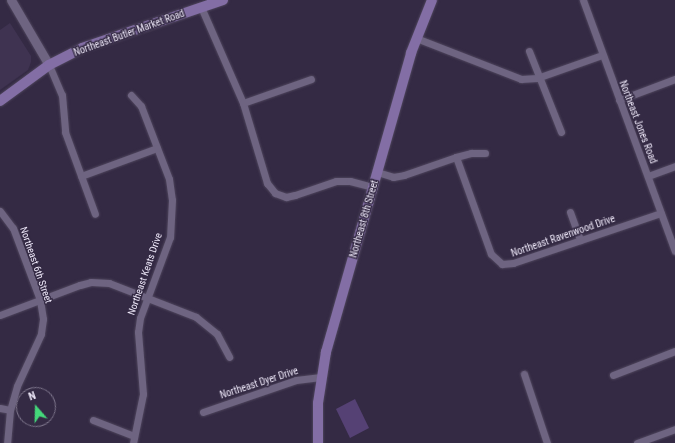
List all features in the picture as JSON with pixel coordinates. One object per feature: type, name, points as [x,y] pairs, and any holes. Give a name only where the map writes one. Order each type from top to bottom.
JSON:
[{"type":"main road","name":"Northeast Butler Market Road","points":[[0,101],[49,65],[99,42],[223,0]]},
{"type":"main road","name":"Northeast 8th Street","points":[[318,443],[321,377],[377,172],[416,38],[432,0]]},
{"type":"street","points":[[11,0],[49,65],[62,95],[66,132],[95,214]]},
{"type":"street","name":"Northeast Jones Road","points":[[583,0],[675,251]]},
{"type":"street","points":[[201,7],[243,103],[267,183],[275,193],[286,197],[336,181],[350,181],[373,187]]},
{"type":"street","points":[[416,38],[510,76],[537,78],[602,55]]},
{"type":"street","points":[[529,51],[537,78],[561,132]]},
{"type":"street","points":[[243,103],[311,79]]},
{"type":"street","points":[[619,100],[675,79]]},
{"type":"street","name":"Northeast Keats Drive","points":[[131,95],[141,106],[172,191],[170,237],[140,318],[138,332],[144,394],[134,439]]},
{"type":"street","points":[[81,176],[157,148]]},
{"type":"street","points":[[377,172],[393,176],[404,175],[471,153],[485,153]]},
{"type":"street","name":"Northeast Ravenwood Drive","points":[[456,158],[489,250],[499,263],[513,263],[661,213]]},
{"type":"street","points":[[648,176],[675,166]]},
{"type":"street","name":"Northeast 6th Street","points":[[0,211],[13,228],[40,300],[43,319],[41,334],[17,386],[10,410],[7,443]]},
{"type":"street","points":[[570,212],[580,240]]},
{"type":"street","points":[[0,315],[91,282],[109,283],[147,296],[205,322],[218,334],[229,357]]},
{"type":"street","points":[[613,375],[675,351]]},
{"type":"street","points":[[524,374],[547,443]]},
{"type":"street","name":"Northeast Dyer Drive","points":[[203,412],[296,380],[321,377]]},
{"type":"street","points":[[0,408],[10,410]]},
{"type":"street","points":[[93,420],[134,439]]},
{"type":"street","points":[[637,443],[675,429]]},
{"type":"shaded area","points":[[10,23],[31,56],[31,62],[28,70],[0,90],[0,30]]},
{"type":"shaded area","points":[[355,399],[369,428],[350,438],[336,409]]}]
